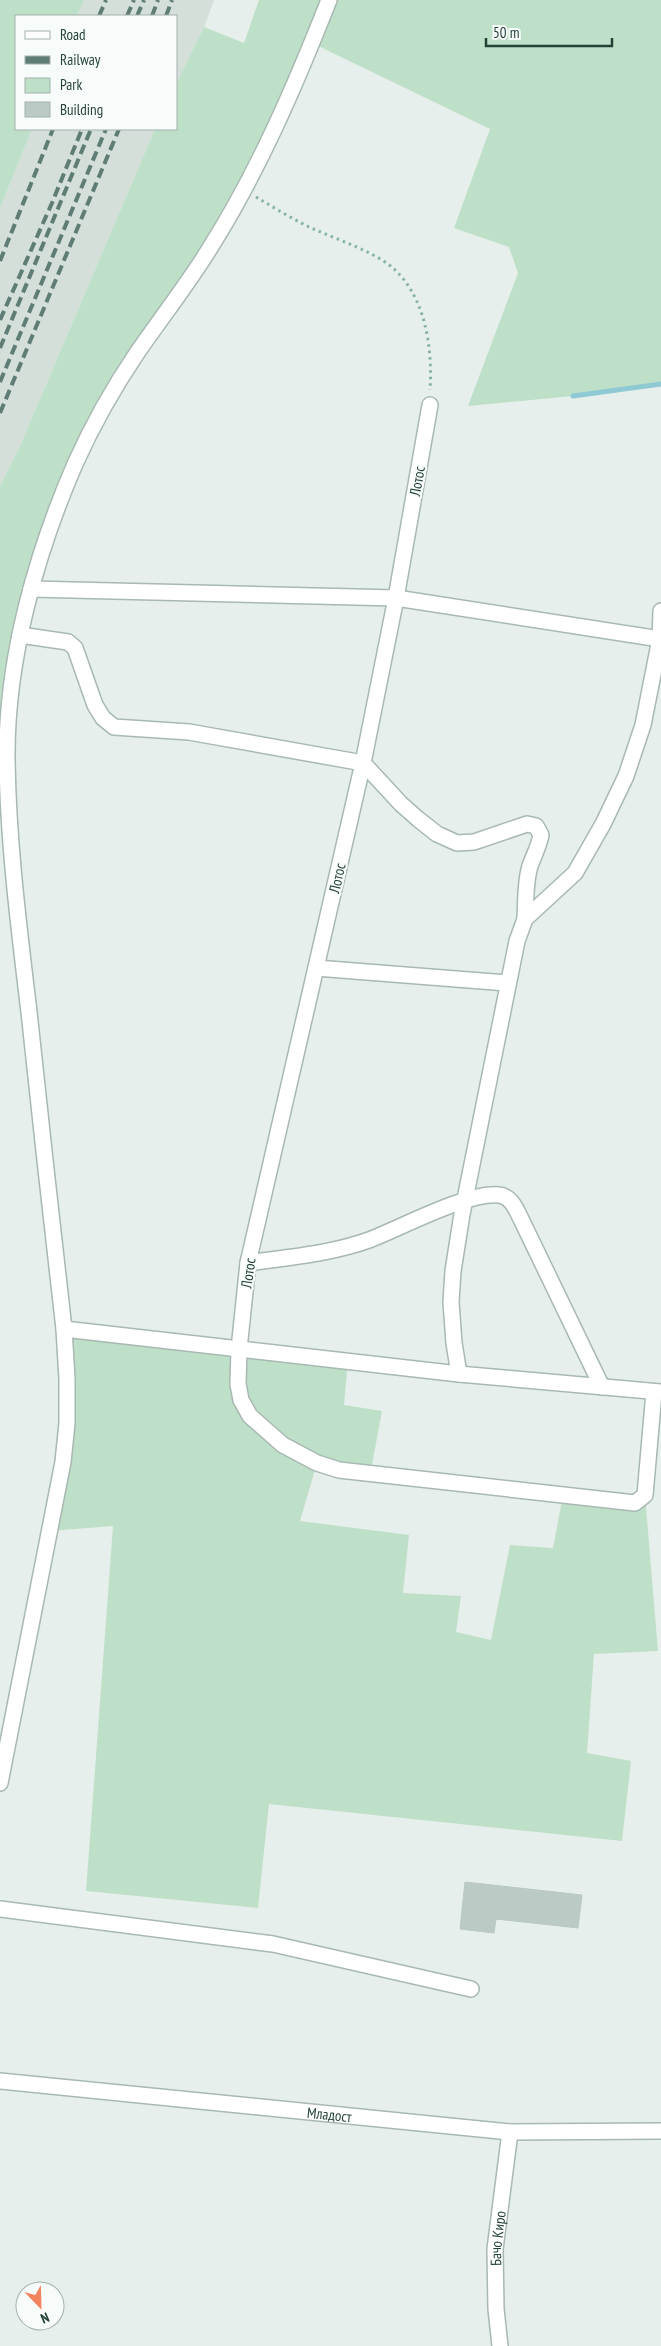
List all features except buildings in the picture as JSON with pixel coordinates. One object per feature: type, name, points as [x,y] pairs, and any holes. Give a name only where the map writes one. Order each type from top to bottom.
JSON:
[{"type":"street","points":[[0,1784],[63,1462],[67,1414],[64,1329],[5,822],[9,711],[20,635],[31,589],[51,524],[85,445],[136,355],[209,250],[244,190],[272,137],[329,0]]},
{"type":"street","name":"Лотос","points":[[430,405],[396,598],[363,763],[248,1263],[239,1349],[238,1384],[241,1400],[250,1416],[283,1445],[317,1463],[353,1473],[635,1503],[645,1495],[657,1392]]},
{"type":"street","points":[[31,589],[396,598],[660,639]]},
{"type":"street","points":[[525,919],[575,873],[611,808],[626,776],[643,725],[660,639],[661,611]]},
{"type":"street","points":[[20,635],[68,642],[75,648],[95,705],[103,718],[114,727],[189,732],[363,763],[401,804],[418,819],[437,834],[457,843],[474,842],[527,824],[536,826],[541,835],[526,884],[525,919],[507,983],[453,1271],[451,1302],[454,1343],[460,1374]]},
{"type":"street","points":[[316,968],[507,983]]},
{"type":"street","points":[[248,1263],[334,1251],[369,1240],[473,1198],[501,1195],[512,1202],[602,1387]]},
{"type":"street","points":[[64,1329],[460,1374],[657,1392]]},
{"type":"street","points":[[0,1909],[273,1944],[471,1989]]},
{"type":"street","name":"Младост","points":[[0,2081],[510,2132],[661,2131]]},
{"type":"street","name":"Бачо Киро","points":[[500,2346],[496,2310],[495,2249],[510,2132]]},
{"type":"path","points":[[244,190],[307,226],[383,260],[403,279],[417,299],[426,336],[431,370],[430,405]]},
{"type":"shaded area","points":[[84,0],[214,0],[204,27],[178,80],[178,15],[77,15]]},
{"type":"shaded area","points":[[32,130],[155,130],[20,446],[0,486],[0,208]]},
{"type":"green space","points":[[0,0],[84,0],[77,15],[15,15],[15,130],[32,130],[0,208]]},
{"type":"green space","points":[[259,0],[661,0],[661,384],[573,396],[468,406],[518,273],[509,247],[454,228],[490,129],[312,43],[272,137],[136,355],[51,524],[0,753],[0,486],[20,446],[155,130],[178,130],[178,80],[204,27],[244,43]]},
{"type":"green space","points":[[64,1329],[348,1361],[344,1405],[382,1411],[370,1475],[317,1463],[300,1521],[409,1535],[403,1593],[461,1596],[456,1632],[491,1640],[510,1545],[553,1548],[563,1495],[635,1503],[645,1495],[658,1651],[594,1654],[587,1753],[631,1761],[622,1841],[269,1804],[258,1908],[86,1891],[113,1526],[50,1531],[63,1462]]},
{"type":"waterway","points":[[573,396],[661,384]]},
{"type":"railway","points":[[99,15],[106,0]]},
{"type":"railway","points":[[127,15],[134,0]]},
{"type":"railway","points":[[137,15],[144,0]]},
{"type":"railway","points":[[152,15],[158,0]]},
{"type":"railway","points":[[166,15],[172,0]]},
{"type":"railway","points":[[0,261],[53,130]]},
{"type":"railway","points":[[0,320],[52,203],[82,130]]},
{"type":"railway","points":[[0,348],[91,130]]},
{"type":"railway","points":[[0,382],[106,130]]},
{"type":"railway","points":[[0,413],[119,130]]}]
